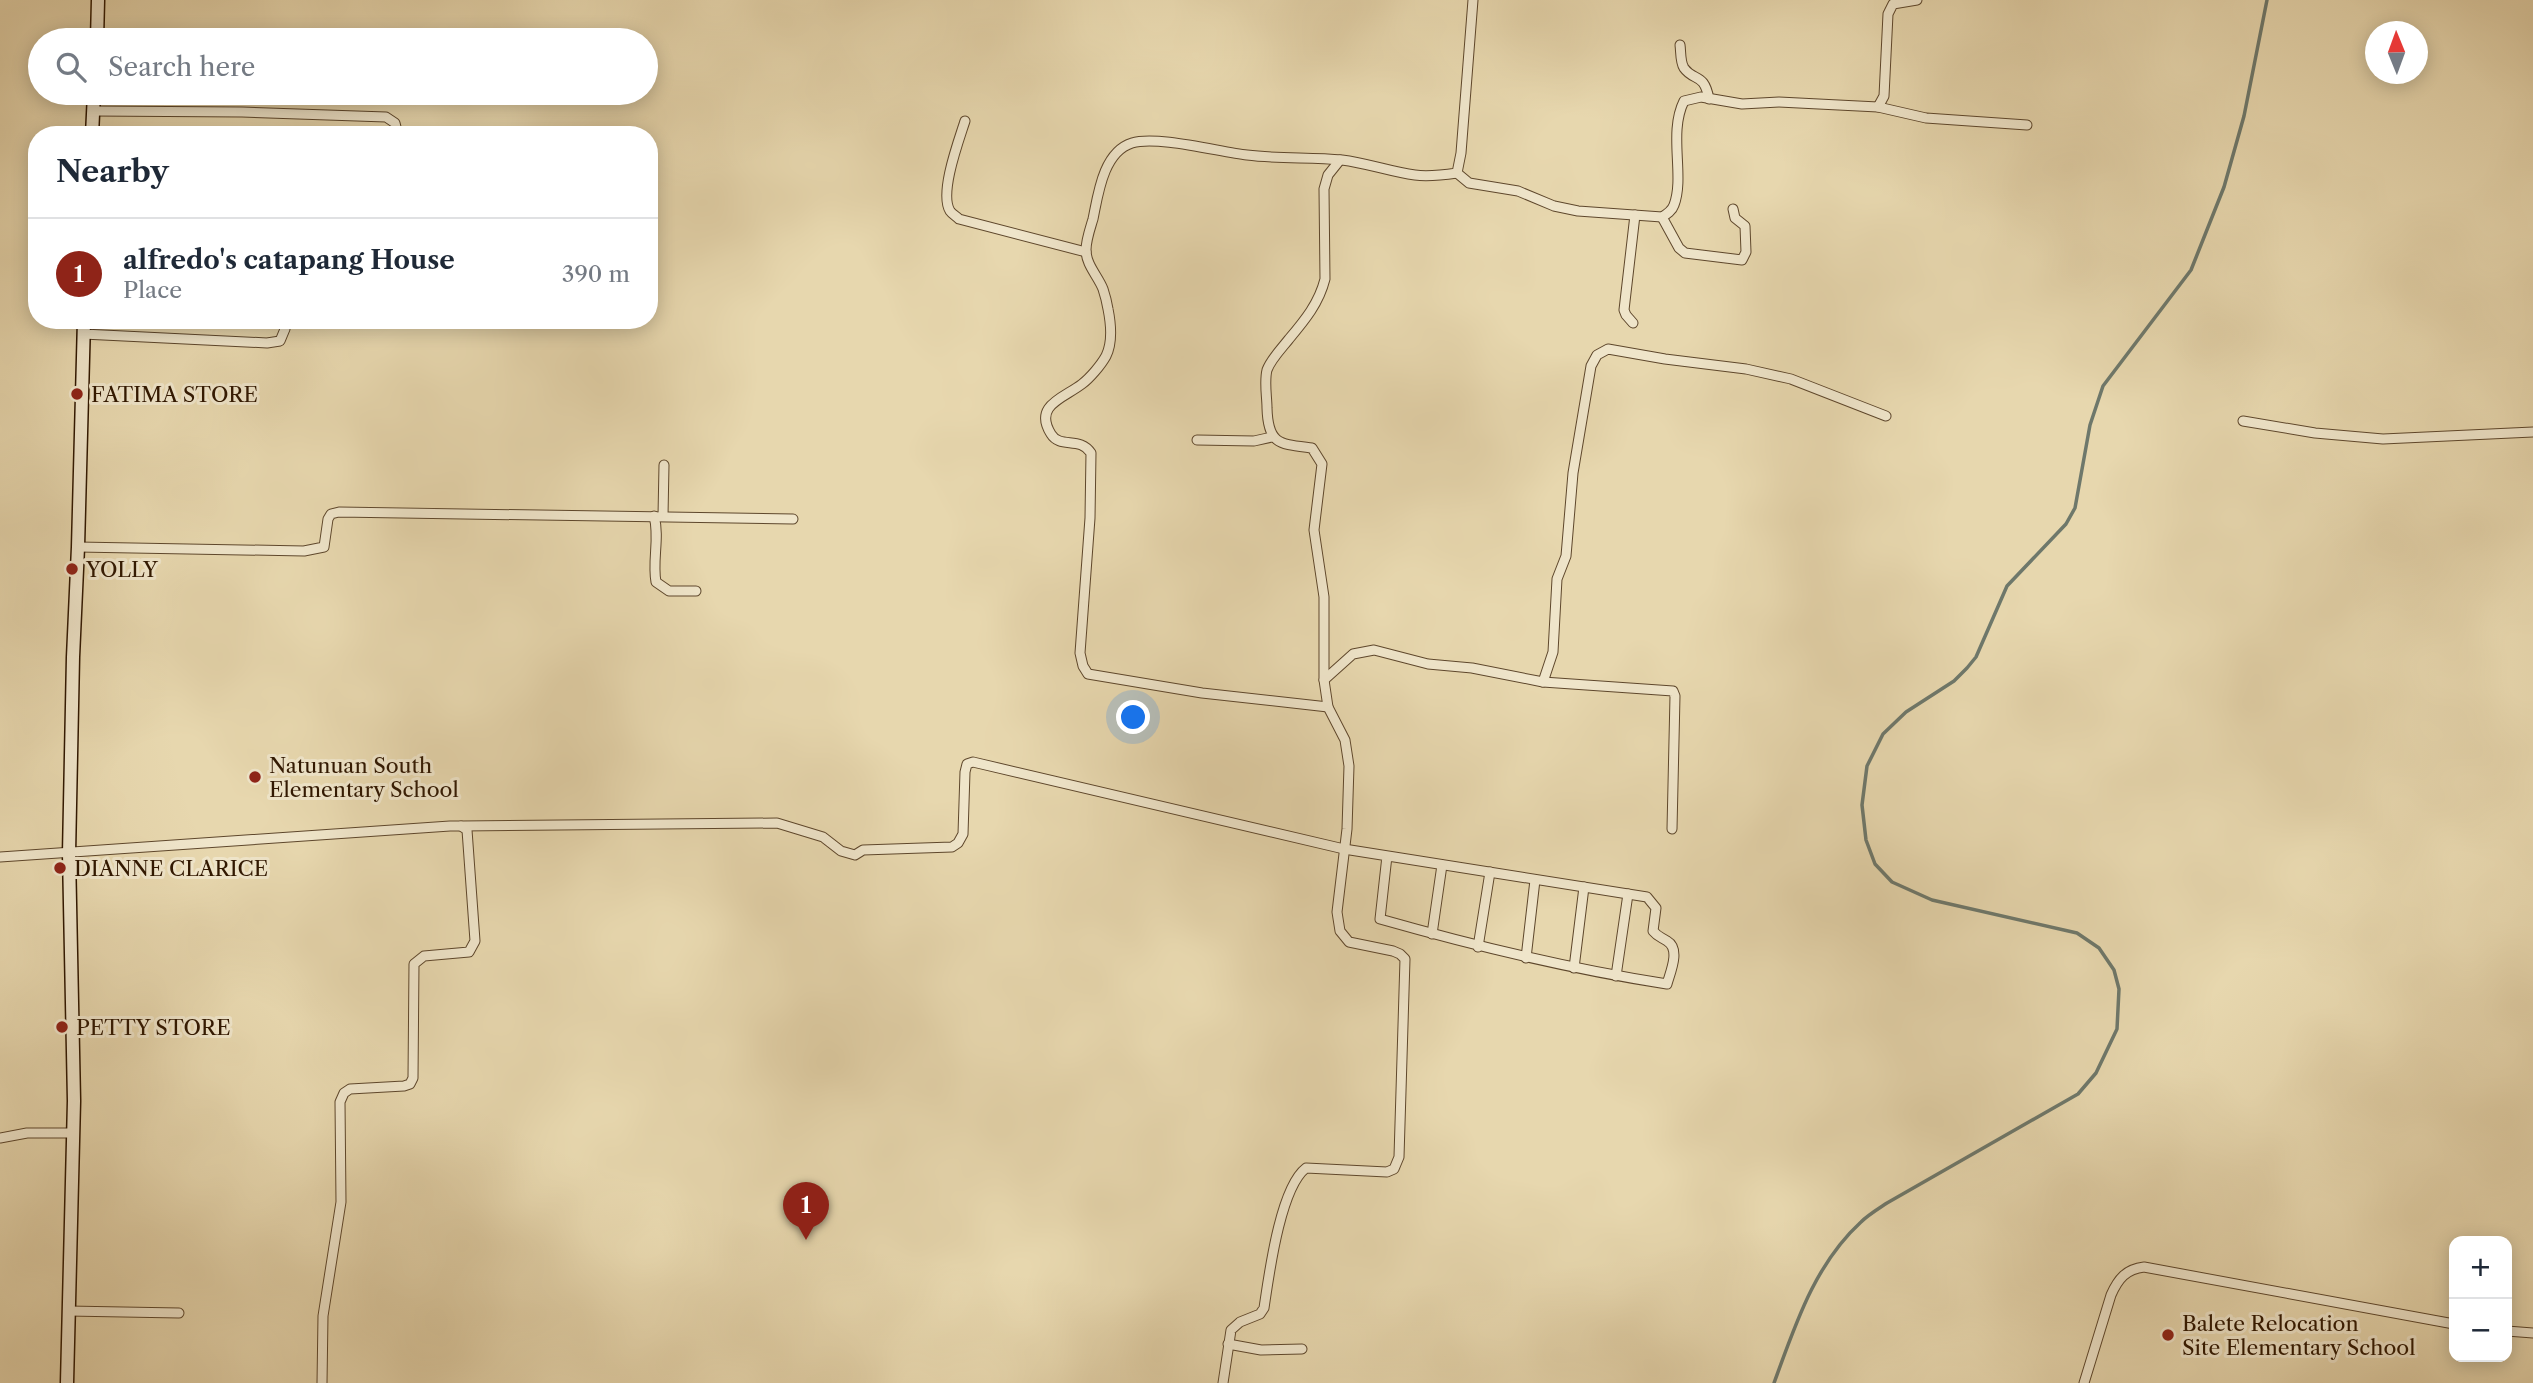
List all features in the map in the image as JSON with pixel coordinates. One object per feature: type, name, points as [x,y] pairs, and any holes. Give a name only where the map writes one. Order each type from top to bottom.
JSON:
[{"type":"street","points":[[97,28],[98,0]]},
{"type":"street","points":[[1457,173],[1461,153],[1473,0]]},
{"type":"street","points":[[1878,107],[1884,96],[1890,8],[1899,2],[1917,0]]},
{"type":"street","points":[[1680,44],[1685,70],[1703,81],[1709,99]]},
{"type":"street","points":[[1328,707],[1202,693],[1098,677],[1088,674],[1083,666],[1080,653],[1090,518],[1091,453],[1080,443],[1063,442],[1053,438],[1046,425],[1046,417],[1049,406],[1083,383],[1105,359],[1110,346],[1108,310],[1103,289],[1086,252],[1102,180],[1118,151],[1131,143],[1147,141],[1214,148],[1246,155],[1340,160],[1416,175],[1457,173],[1469,183],[1518,191],[1554,206],[1578,211],[1662,217],[1674,206],[1679,110],[1684,101],[1701,97],[1742,104],[1779,102],[1878,107],[1926,118],[2027,125]]},
{"type":"street","points":[[92,126],[93,105]]},
{"type":"street","points":[[93,111],[386,117],[396,126]]},
{"type":"street","points":[[965,121],[954,156],[946,197],[950,211],[959,219],[1086,252]]},
{"type":"street","points":[[1272,437],[1267,419],[1267,370],[1307,318],[1322,293],[1325,279],[1324,189],[1328,175],[1340,160]]},
{"type":"street","points":[[1662,217],[1679,248],[1685,253],[1742,260],[1746,252],[1745,226],[1735,218],[1732,209]]},
{"type":"street","points":[[1633,323],[1624,310],[1635,215]]},
{"type":"street","points":[[67,1383],[73,1133],[69,854],[83,329]]},
{"type":"street","points":[[83,334],[267,343],[280,341],[283,329]]},
{"type":"street","points":[[1543,682],[1553,652],[1557,579],[1566,555],[1573,473],[1591,366],[1597,355],[1608,349],[1617,349],[1665,359],[1774,374],[1886,416]]},
{"type":"street","points":[[2243,421],[2315,433],[2383,439],[2533,432]]},
{"type":"street","points":[[1197,440],[1254,441],[1272,437],[1284,444],[1312,448],[1322,464],[1314,530],[1324,597],[1324,680],[1328,707],[1342,732],[1349,753],[1350,782],[1337,912],[1340,931],[1349,942],[1393,951],[1405,960],[1397,1164],[1387,1172],[1306,1168],[1300,1173],[1285,1207],[1278,1233],[1264,1308],[1255,1318],[1235,1325],[1228,1344],[1223,1383]]},
{"type":"street","points":[[664,465],[657,528],[654,572],[656,582],[670,591],[696,591]]},
{"type":"street","points":[[78,547],[304,551],[324,547],[328,519],[331,514],[339,512],[793,519]]},
{"type":"street","points":[[1324,680],[1353,654],[1374,650],[1428,664],[1472,668],[1543,682],[1672,691],[1675,696],[1672,829]]},
{"type":"street","points":[[0,857],[461,826],[777,823],[823,836],[841,851],[855,855],[863,850],[952,847],[963,834],[965,772],[967,764],[973,762],[1344,849],[1647,897],[1656,908],[1653,931],[1672,946],[1674,956],[1667,984],[1574,968],[1478,947],[1380,919],[1387,856]]},
{"type":"street","points":[[322,1383],[326,1292],[341,1202],[340,1102],[344,1093],[350,1089],[410,1084],[413,1078],[414,964],[424,956],[469,952],[473,947],[475,941],[469,838],[467,830],[461,826]]},
{"type":"street","points":[[1433,934],[1442,865]]},
{"type":"street","points":[[1478,947],[1490,872]]},
{"type":"street","points":[[1527,958],[1535,880]]},
{"type":"street","points":[[1574,968],[1584,887]]},
{"type":"street","points":[[1616,976],[1628,894]]},
{"type":"street","points":[[0,1138],[27,1133],[73,1133]]},
{"type":"street","points":[[2084,1383],[2111,1295],[2117,1282],[2134,1268],[2144,1267],[2449,1323]]},
{"type":"street","points":[[68,1311],[179,1313]]},
{"type":"street","points":[[2512,1331],[2533,1333]]},
{"type":"street","points":[[1228,1344],[1261,1350],[1302,1349]]},
{"type":"waterway","points":[[1774,1383],[1798,1318],[1818,1277],[1845,1239],[1861,1222],[1887,1203],[2078,1094],[2096,1073],[2117,1029],[2119,989],[2114,970],[2099,948],[2077,933],[1932,900],[1892,882],[1875,864],[1866,840],[1862,805],[1867,766],[1883,734],[1906,712],[1954,681],[1976,657],[2007,586],[2066,524],[2075,508],[2090,425],[2103,386],[2191,270],[2224,187],[2244,116],[2267,0]]},
{"type":"place","name":"FATIMA STORE","points":[[77,394]]},
{"type":"place","name":"YOLLY","points":[[72,569]]},
{"type":"place","name":"Natunuan South Elementary School","points":[[255,777]]},
{"type":"place","name":"DIANNE CLARICE","points":[[60,868]]},
{"type":"place","name":"PETTY STORE","points":[[62,1027]]},
{"type":"place","name":"alfredo's catapang House","points":[[806,1240]]},
{"type":"place","name":"Balete Relocation Site Elementary School","points":[[2168,1335]]}]
